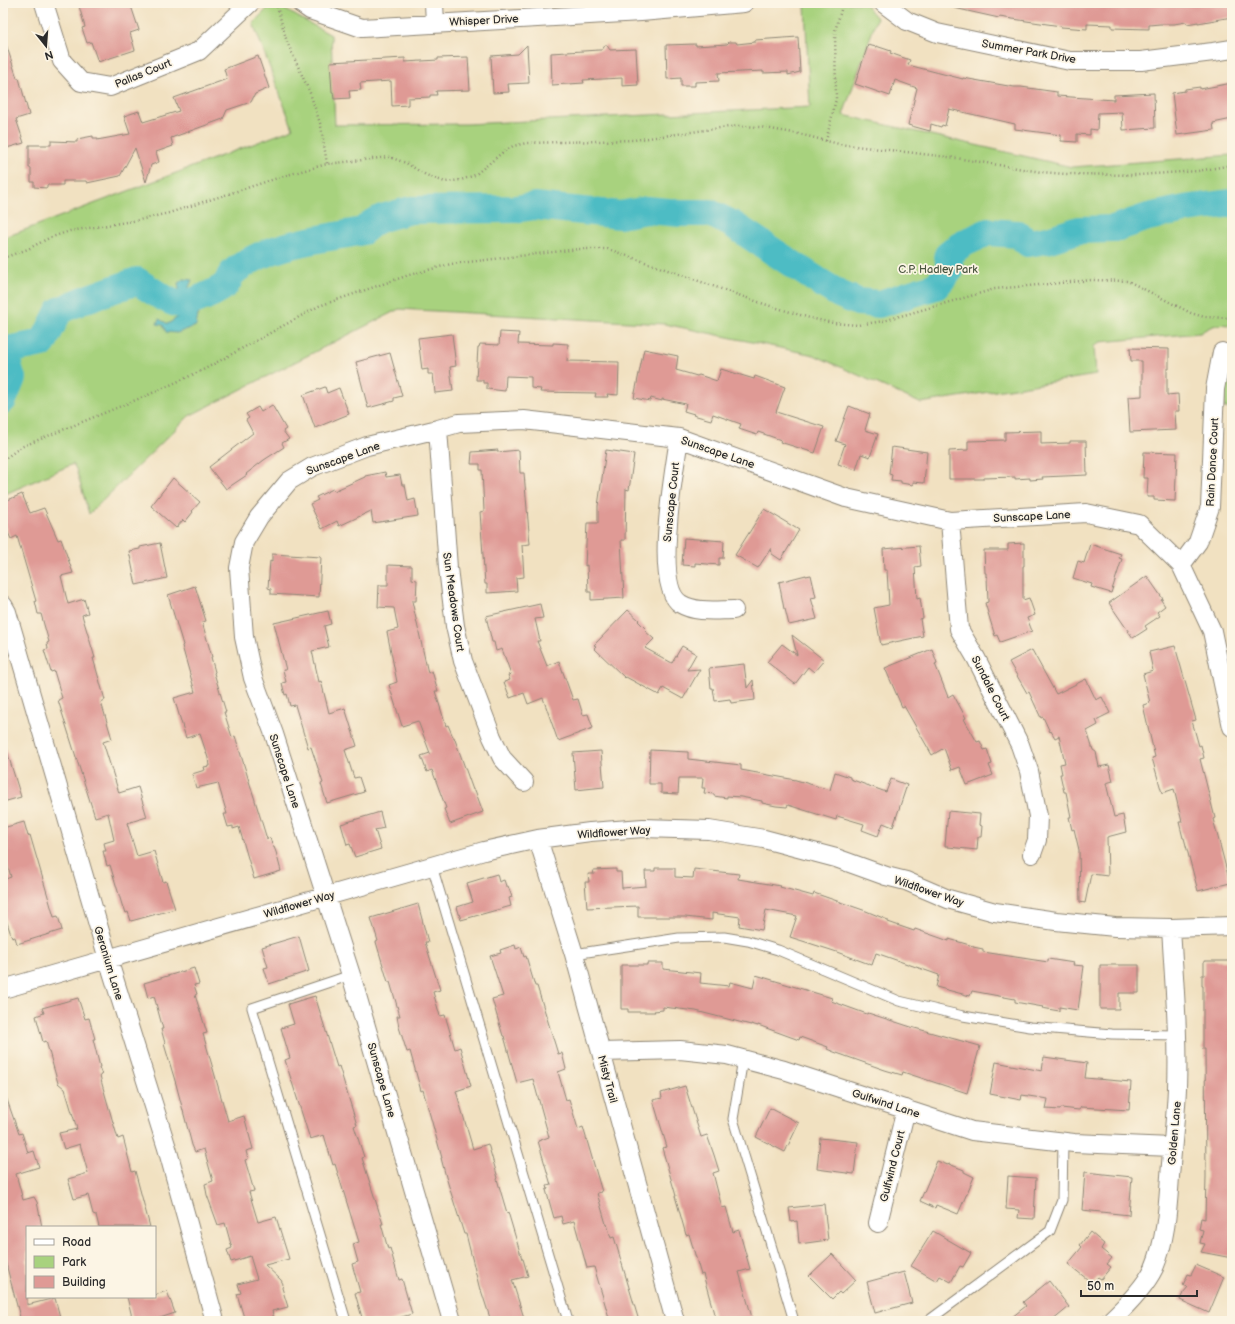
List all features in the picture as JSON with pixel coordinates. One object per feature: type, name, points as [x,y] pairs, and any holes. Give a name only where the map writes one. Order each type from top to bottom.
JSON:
[{"type":"street","name":"Pallas Court","points":[[44,3],[62,61],[80,82],[110,87],[198,51],[250,3]]},
{"type":"street","name":"Whisper Drive","points":[[300,3],[310,10],[362,28],[640,8],[744,3]]},
{"type":"street","points":[[434,3],[435,23]]},
{"type":"street","name":"Summer Park Drive","points":[[883,3],[907,21],[937,33],[1070,61],[1141,61],[1232,49]]},
{"type":"street","name":"Rain Dance Court","points":[[1181,565],[1198,542],[1210,507],[1215,389],[1222,352]]},
{"type":"street","name":"Sunscape Lane","points":[[452,1321],[351,975],[274,734],[253,678],[244,637],[239,568],[244,542],[259,517],[289,481],[312,467],[367,446],[438,430],[459,422],[524,420],[679,438],[846,498],[950,520],[1086,513],[1139,524],[1181,565]]},
{"type":"street","name":"Sun Meadows Court","points":[[438,430],[448,568],[455,626],[463,661],[492,737],[502,758],[524,782]]},
{"type":"street","name":"Sunscape Court","points":[[679,438],[667,528],[666,549],[668,584],[680,603],[697,610],[734,610]]},
{"type":"street","name":"Sundale Court","points":[[950,520],[959,629],[976,658],[1020,745],[1029,771],[1038,816],[1037,840],[1032,854]]},
{"type":"street","points":[[1181,565],[1212,631],[1232,727]]},
{"type":"street","name":"Geranium Lane","points":[[3,605],[7,612],[108,959],[167,1148],[215,1321]]},
{"type":"street","name":"Wildflower Way","points":[[3,989],[484,851],[538,839],[590,832],[643,828],[709,830],[764,839],[836,858],[886,876],[906,881],[948,899],[995,912],[1056,921],[1115,927],[1171,928],[1232,926]]},
{"type":"street","name":"Misty Trail","points":[[538,839],[574,954],[676,1321]]},
{"type":"street","name":"Golden Lane","points":[[1110,1321],[1139,1290],[1153,1268],[1160,1248],[1167,1218],[1177,1090],[1177,1035],[1171,928]]},
{"type":"street","name":"Gulfwind Lane","points":[[601,1052],[680,1050],[727,1055],[784,1070],[972,1131],[1063,1142],[1172,1147]]},
{"type":"street","name":"Gulfwind Court","points":[[878,1223],[906,1109]]},
{"type":"lane","points":[[432,866],[568,1321]]},
{"type":"lane","points":[[574,954],[679,938],[724,937],[748,941],[778,950],[899,1001],[963,1016],[1030,1027],[1112,1034],[1177,1035]]},
{"type":"lane","points":[[346,1321],[252,1008],[351,975]]},
{"type":"lane","points":[[743,1059],[733,1119],[794,1321]]},
{"type":"lane","points":[[928,1321],[1050,1231],[1062,1200],[1063,1142]]},
{"type":"path","points":[[276,3],[287,42],[310,93],[322,126],[327,164]]},
{"type":"path","points":[[826,140],[836,99],[835,31],[843,3]]},
{"type":"path","points":[[3,258],[28,249],[49,238],[70,231],[139,220],[169,213],[280,177],[327,164],[389,157],[406,163],[426,175],[444,182],[462,180],[475,175],[503,152],[513,146],[527,143],[634,140],[739,126],[774,129],[839,144],[916,153],[1041,172],[1066,174],[1138,175],[1198,171],[1232,165]]},
{"type":"path","points":[[3,460],[21,447],[148,395],[203,370],[319,306],[409,274],[450,264],[579,249],[608,249],[764,304],[810,318],[833,323],[858,325],[883,321],[995,289],[1092,280],[1128,281],[1191,313],[1204,317],[1232,318]]},
{"type":"green space","name":"C.P. Hadley Park","points":[[273,3],[331,35],[335,125],[467,124],[810,107],[805,6],[812,3],[864,3],[877,18],[843,115],[1072,167],[1232,155],[1232,326],[1223,324],[1215,325],[1200,333],[1100,342],[1094,346],[1096,375],[920,403],[814,355],[665,324],[399,309],[189,416],[89,514],[76,469],[73,464],[3,495],[3,238],[293,129],[253,23]]},
{"type":"green space","points":[[1232,380],[1232,408],[1224,408],[1225,384]]},
{"type":"water","points":[[184,279],[192,280],[186,294],[203,297],[205,305],[198,315],[196,326],[177,333],[166,332],[163,325],[157,324],[159,319],[168,324],[182,314],[179,308],[162,303],[159,298],[162,297],[176,300],[180,296],[178,283]]},
{"type":"building","points":[[92,3],[130,3],[139,30],[130,33],[135,50],[98,62],[91,42],[87,43],[82,28],[85,27],[79,6]]},
{"type":"building","points":[[955,3],[1232,3],[1232,17],[1198,23],[1187,24],[1186,22],[1149,25],[1149,29],[1112,28],[1112,25],[1087,24],[1087,29],[1061,27],[999,18],[954,8]]},
{"type":"building","points":[[798,37],[800,72],[788,75],[788,72],[763,73],[763,71],[718,73],[719,81],[695,82],[695,86],[681,86],[681,78],[667,79],[666,45],[696,44],[696,46],[727,44],[729,42],[736,42],[737,44],[755,42],[755,40]]},
{"type":"building","points":[[3,44],[6,44],[17,78],[19,78],[29,115],[16,119],[24,143],[3,149]]},
{"type":"building","points":[[606,44],[610,50],[636,49],[638,85],[622,86],[622,78],[583,80],[584,83],[552,85],[551,53],[602,50]]},
{"type":"building","points":[[527,45],[529,83],[508,84],[509,92],[493,93],[491,56],[518,54]]},
{"type":"building","points":[[868,45],[891,51],[890,53],[910,60],[908,65],[963,79],[1057,92],[1057,96],[1114,100],[1114,95],[1154,93],[1155,128],[1123,130],[1122,112],[1098,113],[1097,130],[1090,129],[1090,135],[1077,134],[1077,142],[1061,141],[1061,135],[1015,129],[1015,124],[949,109],[945,126],[942,125],[941,127],[931,124],[930,131],[908,125],[917,88],[895,80],[890,96],[855,84]]},
{"type":"building","points":[[258,56],[269,88],[255,94],[251,102],[227,110],[223,119],[171,138],[173,146],[156,152],[159,162],[151,165],[146,182],[135,148],[120,176],[87,183],[86,181],[63,181],[63,185],[47,185],[47,188],[34,187],[34,182],[31,182],[31,168],[29,168],[29,145],[51,145],[51,141],[77,142],[77,139],[93,136],[93,138],[97,138],[97,140],[130,134],[124,116],[139,111],[143,122],[179,111],[174,98],[227,79],[224,69]]},
{"type":"building","points":[[468,57],[470,90],[436,91],[437,95],[430,95],[430,97],[408,98],[408,105],[392,106],[391,81],[360,83],[361,90],[349,91],[350,98],[334,99],[332,92],[330,62],[405,58],[405,62],[438,60],[438,58]]},
{"type":"building","points":[[1232,83],[1232,119],[1213,123],[1214,130],[1177,135],[1172,93],[1185,91],[1185,89],[1200,87],[1200,89]]},
{"type":"building","points":[[500,332],[519,333],[518,344],[568,344],[567,361],[619,362],[618,395],[607,394],[608,397],[595,397],[596,393],[540,392],[541,389],[531,388],[531,377],[506,376],[505,391],[487,389],[487,383],[483,383],[483,380],[476,380],[478,347],[480,344],[499,345]]},
{"type":"building","points":[[452,334],[456,366],[450,367],[453,391],[435,393],[433,374],[428,374],[428,369],[422,370],[418,338]]},
{"type":"building","points":[[1130,348],[1169,349],[1167,395],[1178,394],[1179,411],[1175,411],[1176,430],[1130,432],[1128,397],[1142,396],[1142,361],[1131,361]]},
{"type":"building","points":[[644,349],[678,356],[676,370],[697,376],[699,375],[717,381],[721,369],[754,379],[755,376],[785,387],[776,412],[824,427],[815,453],[780,442],[781,440],[758,432],[757,435],[739,429],[741,424],[713,414],[711,420],[693,415],[694,414],[684,411],[686,404],[662,399],[662,401],[651,398],[650,401],[634,398]]},
{"type":"building","points":[[390,353],[402,396],[394,398],[394,401],[368,408],[356,362]]},
{"type":"building","points":[[325,387],[327,393],[339,388],[349,414],[315,428],[303,395]]},
{"type":"building","points":[[272,405],[286,429],[283,431],[289,439],[282,443],[284,447],[264,460],[246,474],[247,475],[226,489],[209,467],[253,433],[246,420],[249,418],[246,414],[258,407],[261,412]]},
{"type":"building","points":[[849,406],[870,414],[865,430],[878,434],[870,457],[861,454],[856,470],[838,464],[845,444],[836,441]]},
{"type":"building","points":[[1041,431],[1041,444],[1086,441],[1087,475],[1042,477],[1043,479],[1030,480],[1030,478],[1015,479],[1015,477],[949,479],[949,451],[968,450],[968,441],[1005,440],[1005,432]]},
{"type":"building","points":[[892,447],[927,452],[924,483],[913,482],[913,485],[901,483],[901,481],[891,480],[892,475],[889,474]]},
{"type":"building","points":[[498,450],[498,452],[519,450],[520,473],[524,473],[530,544],[522,545],[524,577],[516,578],[517,591],[487,593],[487,584],[485,584],[480,512],[484,511],[482,470],[480,470],[480,464],[471,464],[472,452]]},
{"type":"building","points":[[606,450],[634,454],[629,490],[626,489],[625,540],[621,540],[624,598],[591,600],[591,592],[588,592],[587,565],[585,566],[587,523],[598,523],[598,506]]},
{"type":"building","points":[[1144,452],[1177,453],[1175,501],[1154,500],[1154,497],[1147,497],[1148,478],[1143,478]]},
{"type":"building","points":[[385,472],[386,477],[400,475],[402,485],[405,485],[408,501],[415,499],[418,516],[373,523],[371,511],[339,526],[337,521],[322,529],[310,504],[318,500],[316,497],[333,489],[334,491],[365,476]]},
{"type":"building","points":[[173,478],[200,502],[185,522],[183,520],[176,528],[151,506]]},
{"type":"building","points":[[22,494],[30,513],[44,508],[58,540],[61,539],[73,573],[61,576],[68,604],[84,599],[88,613],[82,615],[95,658],[93,658],[105,700],[101,702],[112,739],[103,742],[119,793],[138,787],[147,817],[127,823],[137,856],[154,851],[163,882],[166,881],[175,909],[131,921],[128,912],[126,913],[124,907],[123,908],[110,865],[107,866],[103,851],[106,851],[104,843],[114,840],[108,813],[95,817],[58,700],[62,698],[54,671],[51,672],[44,650],[48,649],[47,643],[49,642],[41,614],[38,614],[36,601],[17,536],[11,539],[3,522],[3,502]]},
{"type":"building","points":[[764,509],[799,530],[781,560],[772,554],[771,548],[758,568],[735,555]]},
{"type":"building","points":[[684,538],[724,541],[723,558],[719,558],[719,565],[695,563],[695,566],[682,565]]},
{"type":"building","points":[[160,543],[167,578],[136,585],[129,551]]},
{"type":"building","points":[[1024,543],[1023,600],[1029,598],[1035,615],[1027,618],[1032,631],[1000,642],[997,635],[995,636],[985,603],[988,602],[984,550],[1008,550],[1008,544]]},
{"type":"building","points":[[1090,544],[1121,554],[1119,558],[1122,559],[1111,593],[1091,587],[1092,584],[1073,578],[1078,561],[1084,563]]},
{"type":"building","points":[[919,546],[921,566],[915,567],[917,599],[920,598],[923,618],[920,619],[923,636],[881,645],[874,608],[889,605],[887,570],[884,570],[883,549]]},
{"type":"building","points":[[272,554],[321,557],[319,597],[271,594],[271,589],[268,588]]},
{"type":"building","points":[[388,565],[412,566],[412,579],[417,580],[416,601],[412,601],[428,673],[432,671],[438,691],[435,691],[446,726],[448,725],[454,737],[473,790],[475,790],[483,812],[450,824],[444,809],[446,808],[432,770],[427,772],[421,756],[430,753],[418,721],[402,726],[389,685],[397,682],[387,632],[398,629],[394,608],[378,607],[379,585],[388,585]]},
{"type":"building","points":[[811,575],[816,597],[811,598],[817,619],[789,625],[784,609],[779,582]]},
{"type":"building","points":[[1147,576],[1163,599],[1161,600],[1165,606],[1157,612],[1160,616],[1145,626],[1147,629],[1133,638],[1109,603]]},
{"type":"building","points":[[195,586],[206,621],[202,622],[212,657],[214,673],[226,712],[224,712],[232,737],[235,736],[267,839],[270,838],[274,847],[281,871],[254,879],[239,827],[233,829],[233,826],[228,827],[224,814],[227,814],[218,783],[196,788],[192,774],[205,770],[204,767],[209,766],[208,758],[200,734],[186,738],[174,698],[195,692],[168,595]]},
{"type":"building","points":[[540,604],[543,618],[535,619],[540,641],[537,641],[547,666],[559,661],[573,700],[578,699],[583,715],[588,714],[593,728],[558,741],[543,698],[528,704],[524,693],[510,698],[504,682],[510,680],[508,675],[511,674],[502,649],[496,651],[494,642],[492,642],[486,616]]},
{"type":"building","points":[[628,610],[639,620],[638,621],[647,630],[645,631],[654,639],[645,648],[672,663],[682,646],[696,654],[687,670],[700,669],[683,699],[663,688],[659,695],[626,677],[625,678],[594,648],[596,646],[594,645]]},
{"type":"building","points":[[328,611],[331,624],[324,626],[329,647],[312,651],[319,682],[321,681],[329,713],[345,708],[357,746],[345,750],[354,778],[359,777],[364,792],[327,803],[321,784],[323,783],[311,747],[308,748],[295,705],[290,706],[287,694],[285,695],[282,683],[286,682],[283,670],[286,670],[274,623]]},
{"type":"building","points":[[792,635],[824,660],[814,672],[808,667],[795,684],[767,662],[782,644],[797,655]]},
{"type":"building","points":[[1175,646],[1196,720],[1192,721],[1199,746],[1201,745],[1204,758],[1200,759],[1215,818],[1213,819],[1230,883],[1198,891],[1179,822],[1182,822],[1174,789],[1162,793],[1152,758],[1155,757],[1143,705],[1150,703],[1143,674],[1153,671],[1149,652]]},
{"type":"building","points":[[932,649],[937,663],[935,664],[948,697],[953,694],[966,718],[964,719],[977,742],[980,741],[984,750],[987,749],[992,764],[989,765],[993,775],[967,785],[960,767],[952,770],[944,748],[932,755],[904,706],[902,707],[885,668]]},
{"type":"building","points":[[1032,650],[1056,694],[1086,679],[1096,700],[1102,697],[1110,713],[1096,720],[1098,725],[1087,731],[1093,750],[1096,752],[1099,767],[1109,765],[1113,781],[1106,783],[1114,817],[1123,815],[1126,832],[1107,837],[1108,876],[1091,874],[1085,903],[1080,902],[1079,850],[1074,829],[1072,830],[1066,792],[1064,792],[1060,774],[1062,774],[1060,764],[1065,763],[1059,736],[1055,738],[1051,731],[1050,732],[1043,717],[1041,718],[1029,692],[1027,693],[1009,662]]},
{"type":"building","points":[[744,664],[747,688],[753,680],[755,700],[731,703],[730,699],[715,701],[713,688],[711,688],[709,668]]},
{"type":"building","points":[[3,748],[6,748],[21,797],[3,802]]},
{"type":"building","points":[[650,750],[688,752],[688,759],[741,765],[741,770],[796,780],[830,790],[835,772],[886,792],[891,779],[907,785],[893,827],[883,823],[878,836],[862,830],[864,824],[837,816],[836,820],[788,805],[787,807],[776,806],[762,803],[762,801],[741,797],[727,796],[727,798],[704,793],[705,788],[702,788],[703,778],[679,778],[678,794],[661,793],[661,784],[649,784]]},
{"type":"building","points":[[601,751],[604,787],[576,790],[573,753]]},
{"type":"building","points":[[948,811],[980,814],[979,825],[982,826],[981,837],[978,837],[977,850],[945,846]]},
{"type":"building","points":[[380,812],[384,828],[375,830],[381,849],[355,857],[350,844],[347,845],[341,824]]},
{"type":"building","points":[[24,822],[28,836],[30,835],[54,917],[58,916],[62,930],[17,944],[15,937],[12,938],[3,910],[3,880],[11,877],[3,849],[3,828]]},
{"type":"building","points":[[655,868],[675,868],[675,877],[693,878],[694,869],[739,874],[738,879],[781,886],[780,887],[813,896],[814,893],[866,911],[888,920],[888,922],[914,931],[915,929],[949,941],[949,939],[983,949],[983,952],[1048,962],[1048,959],[1084,966],[1078,1010],[1059,1007],[1059,1011],[1015,1002],[1015,999],[972,991],[970,996],[936,987],[939,975],[876,953],[872,965],[790,937],[797,916],[766,910],[762,930],[739,926],[740,917],[712,913],[712,920],[685,917],[638,917],[638,906],[587,908],[585,882],[589,882],[588,874],[594,874],[593,870],[616,869],[616,872],[621,872],[622,888],[646,886],[645,871],[655,871]]},
{"type":"building","points":[[497,874],[499,882],[504,880],[506,886],[508,886],[512,897],[509,898],[511,906],[461,920],[457,907],[473,902],[467,883]]},
{"type":"building","points":[[418,904],[428,942],[425,942],[440,990],[433,992],[440,1016],[445,1015],[455,1049],[460,1047],[471,1086],[456,1091],[473,1149],[488,1144],[507,1213],[508,1212],[528,1276],[512,1280],[525,1321],[491,1321],[480,1290],[466,1234],[464,1234],[446,1177],[423,1090],[421,1091],[410,1051],[407,1052],[399,1027],[397,1016],[400,1016],[376,942],[378,941],[371,918]]},
{"type":"building","points":[[299,936],[309,971],[269,984],[264,968],[268,967],[262,947]]},
{"type":"building","points":[[515,945],[516,949],[521,947],[524,957],[526,956],[558,1054],[562,1053],[566,1069],[558,1072],[566,1100],[569,1099],[578,1129],[583,1127],[602,1192],[597,1193],[611,1238],[614,1237],[639,1321],[610,1321],[594,1267],[587,1268],[574,1221],[563,1224],[561,1216],[554,1218],[546,1190],[548,1189],[547,1186],[551,1185],[538,1141],[549,1137],[533,1079],[517,1083],[492,999],[503,996],[490,956],[501,953],[500,950]]},
{"type":"building","points":[[1204,961],[1232,961],[1232,1258],[1201,1252],[1205,1244],[1200,1243],[1203,1230],[1199,1229],[1201,1218],[1205,1219],[1206,1176],[1205,1049],[1203,1049],[1202,986]]},
{"type":"building","points":[[647,963],[663,963],[663,969],[701,973],[700,983],[729,986],[730,982],[753,988],[756,975],[832,998],[831,1001],[867,1014],[868,1013],[911,1027],[980,1046],[967,1093],[903,1072],[902,1075],[885,1070],[834,1052],[827,1049],[828,1047],[800,1037],[799,1040],[758,1025],[751,1025],[696,1011],[663,1007],[663,1010],[654,1011],[655,1012],[628,1012],[628,1009],[621,1009],[621,965],[647,965]]},
{"type":"building","points":[[1100,965],[1139,965],[1139,993],[1119,993],[1119,1009],[1100,1009]]},
{"type":"building","points":[[194,968],[199,984],[194,985],[197,994],[195,995],[207,1033],[203,1034],[228,1121],[244,1116],[253,1149],[246,1151],[248,1159],[245,1160],[254,1191],[249,1192],[258,1222],[276,1217],[289,1259],[265,1265],[281,1280],[288,1307],[272,1311],[274,1319],[268,1321],[245,1321],[237,1294],[241,1293],[238,1284],[257,1279],[250,1256],[231,1262],[227,1250],[232,1248],[225,1223],[218,1225],[207,1195],[205,1184],[213,1181],[204,1149],[195,1152],[192,1145],[164,1044],[161,1029],[163,1029],[154,996],[148,998],[144,983]]},
{"type":"building","points":[[315,996],[357,1125],[354,1126],[364,1157],[362,1158],[383,1224],[381,1224],[388,1249],[390,1248],[399,1280],[402,1279],[412,1314],[388,1321],[363,1321],[355,1293],[360,1292],[352,1264],[358,1262],[353,1244],[359,1242],[335,1164],[333,1165],[324,1135],[310,1139],[285,1060],[290,1058],[281,1028],[294,1024],[288,1004]]},
{"type":"building","points":[[78,998],[85,1019],[89,1018],[95,1039],[93,1039],[102,1075],[100,1075],[102,1084],[112,1119],[118,1139],[123,1137],[132,1172],[135,1171],[150,1226],[99,1226],[96,1215],[93,1214],[88,1195],[74,1199],[68,1179],[88,1173],[80,1144],[64,1149],[59,1133],[77,1129],[65,1089],[58,1083],[46,1041],[43,1042],[36,1016],[44,1013],[42,1008]]},
{"type":"building","points":[[1044,1057],[1087,1063],[1085,1078],[1131,1082],[1129,1110],[1081,1107],[1079,1110],[1061,1108],[1060,1110],[1046,1109],[1048,1099],[1022,1095],[1021,1100],[990,1094],[996,1062],[1042,1071]]},
{"type":"building","points":[[685,1086],[701,1137],[707,1135],[719,1171],[713,1173],[722,1208],[726,1207],[733,1232],[739,1230],[750,1269],[739,1272],[753,1321],[716,1321],[703,1274],[701,1275],[689,1234],[686,1235],[662,1148],[667,1147],[653,1100],[662,1098],[661,1093]]},
{"type":"building","points":[[5,1094],[19,1134],[22,1133],[28,1153],[34,1151],[39,1167],[16,1174],[23,1200],[34,1197],[37,1202],[42,1226],[26,1226],[27,1305],[55,1298],[61,1321],[21,1321],[3,1252],[3,1095]]},
{"type":"building","points":[[770,1108],[799,1123],[785,1152],[756,1137]]},
{"type":"building","points":[[820,1138],[858,1142],[854,1174],[817,1169]]},
{"type":"building","points":[[937,1161],[964,1170],[964,1172],[974,1177],[958,1214],[936,1205],[935,1208],[920,1201]]},
{"type":"building","points":[[1085,1172],[1132,1177],[1129,1215],[1082,1210]]},
{"type":"building","points":[[1008,1176],[1036,1178],[1034,1219],[1018,1218],[1019,1210],[1006,1209]]},
{"type":"building","points":[[824,1204],[828,1240],[799,1244],[797,1221],[791,1222],[789,1208]]},
{"type":"building","points":[[933,1231],[971,1253],[963,1267],[960,1266],[951,1282],[940,1276],[937,1281],[911,1266]]},
{"type":"building","points":[[1090,1232],[1104,1244],[1101,1249],[1112,1258],[1107,1264],[1111,1267],[1101,1279],[1098,1277],[1092,1283],[1068,1264],[1082,1247],[1080,1245]]},
{"type":"building","points":[[832,1254],[856,1280],[841,1294],[839,1292],[832,1299],[809,1276]]},
{"type":"building","points":[[1196,1265],[1224,1277],[1209,1313],[1180,1300],[1188,1287],[1183,1285],[1188,1274],[1191,1275]]},
{"type":"building","points":[[904,1272],[912,1303],[875,1313],[867,1282]]},
{"type":"building","points":[[1049,1281],[1069,1307],[1052,1321],[1007,1321],[1026,1306],[1023,1302]]},
{"type":"building","points":[[167,1291],[175,1313],[151,1321],[133,1321],[127,1298],[156,1298],[156,1295]]},
{"type":"waterway","points":[[3,400],[12,378],[6,359],[12,349],[43,343],[59,311],[86,299],[137,281],[158,295],[176,303],[180,304],[191,302],[219,290],[227,283],[230,276],[238,269],[253,259],[268,252],[299,243],[363,231],[372,223],[382,218],[411,210],[515,209],[535,206],[620,215],[647,210],[680,213],[710,213],[732,224],[839,294],[858,302],[879,304],[936,286],[950,270],[948,255],[962,244],[988,232],[1018,234],[1028,243],[1047,240],[1079,230],[1113,229],[1148,217],[1185,209],[1232,203]]}]
